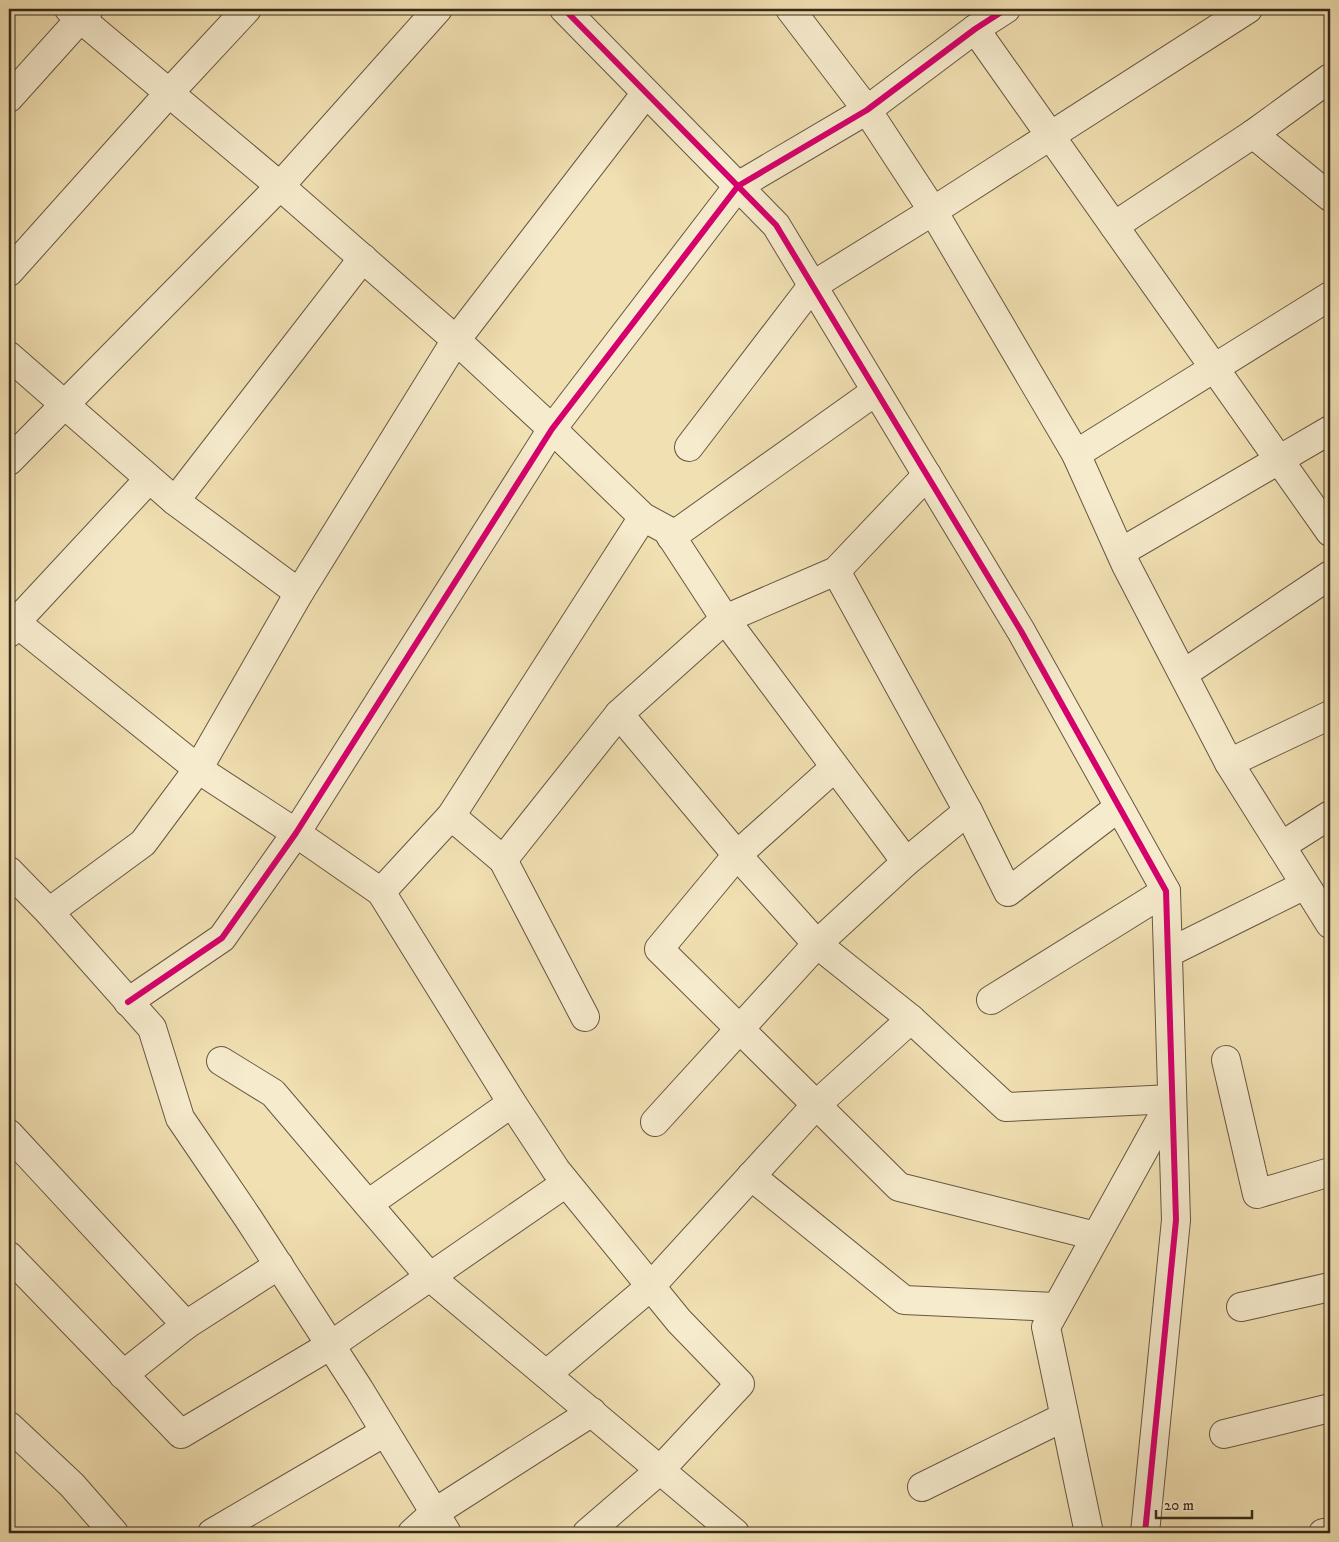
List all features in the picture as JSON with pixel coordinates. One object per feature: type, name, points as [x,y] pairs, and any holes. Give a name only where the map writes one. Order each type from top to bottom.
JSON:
[{"type":"street","points":[[9,272],[247,9]]},
{"type":"street","points":[[9,461],[280,186],[438,9]]},
{"type":"street","points":[[564,9],[776,225],[1020,631],[1166,891],[1176,1220],[1145,1533]]},
{"type":"street","points":[[790,9],[867,110],[933,211],[1076,454],[1121,552],[1229,764],[1330,924]]},
{"type":"street","points":[[128,1002],[222,938],[296,833],[552,429],[738,186],[867,110],[975,29],[1006,9]]},
{"type":"street","points":[[689,447],[812,286],[933,211],[1248,9]]},
{"type":"street","points":[[9,98],[79,12],[169,93],[280,186],[456,340],[643,517],[667,530],[725,619],[906,862]]},
{"type":"street","points":[[975,29],[1330,532]]},
{"type":"street","points":[[1114,226],[1253,134],[1330,78]]},
{"type":"street","points":[[49,912],[143,843],[198,769],[299,593],[456,340],[646,93]]},
{"type":"street","points":[[1253,134],[1330,197]]},
{"type":"street","points":[[175,501],[363,258]]},
{"type":"street","points":[[1076,454],[1330,296]]},
{"type":"street","points":[[9,356],[175,501],[299,593]]},
{"type":"street","points":[[672,537],[876,391]]},
{"type":"street","points":[[1121,552],[1330,430]]},
{"type":"street","points":[[503,860],[619,714],[725,619],[836,572],[927,475]]},
{"type":"street","points":[[149,479],[11,624],[198,769],[296,833],[381,892],[512,1104],[566,1183],[679,1321],[740,1384],[660,1470],[587,1533]]},
{"type":"street","points":[[381,892],[451,816],[643,517]]},
{"type":"street","points":[[836,572],[968,811],[1008,892],[1119,807]]},
{"type":"street","points":[[1183,674],[1330,575]]},
{"type":"street","points":[[619,714],[737,854],[817,944],[911,1019],[1006,1107],[1172,1099]]},
{"type":"street","points":[[1229,764],[1330,715]]},
{"type":"street","points":[[835,767],[737,854],[658,948],[899,1187],[1096,1236]]},
{"type":"street","points":[[655,1122],[817,944],[906,862],[968,811]]},
{"type":"street","points":[[1281,846],[1330,815]]},
{"type":"street","points":[[451,816],[503,860],[584,1017]]},
{"type":"street","points":[[9,871],[49,912],[152,1028],[180,1118],[279,1265],[385,1432],[440,1523]]},
{"type":"street","points":[[1168,953],[1305,885]]},
{"type":"street","points":[[991,1000],[1166,891]]},
{"type":"street","points":[[547,1374],[651,1286],[816,1105],[911,1019]]},
{"type":"street","points":[[1226,1060],[1256,1194],[1330,1172]]},
{"type":"street","points":[[221,1061],[273,1093],[430,1277],[735,1533]]},
{"type":"street","points":[[1089,1533],[1046,1327],[1172,1099]]},
{"type":"street","points":[[368,1204],[512,1104]]},
{"type":"street","points":[[9,1134],[186,1326]]},
{"type":"street","points":[[751,1176],[904,1300],[1056,1308]]},
{"type":"street","points":[[9,1256],[181,1434],[330,1345],[566,1183]]},
{"type":"street","points":[[123,1375],[186,1326],[279,1265]]},
{"type":"street","points":[[1241,1306],[1330,1287]]},
{"type":"street","points":[[1224,1434],[1330,1408]]},
{"type":"street","points":[[412,1533],[440,1523],[592,1412]]},
{"type":"street","points":[[922,1488],[1064,1417]]},
{"type":"street","points":[[9,1426],[72,1485],[114,1533]]},
{"type":"street","points":[[212,1533],[385,1432]]},
{"type":"street","points":[[1323,1533],[1330,1532]]},
{"type":"cycle path","points":[[564,9],[776,225],[1021,631],[1166,891],[1176,1220],[1145,1533]]},
{"type":"cycle path","points":[[128,1002],[222,938],[296,833],[552,429],[738,186],[867,110],[975,29],[1006,9]]}]
